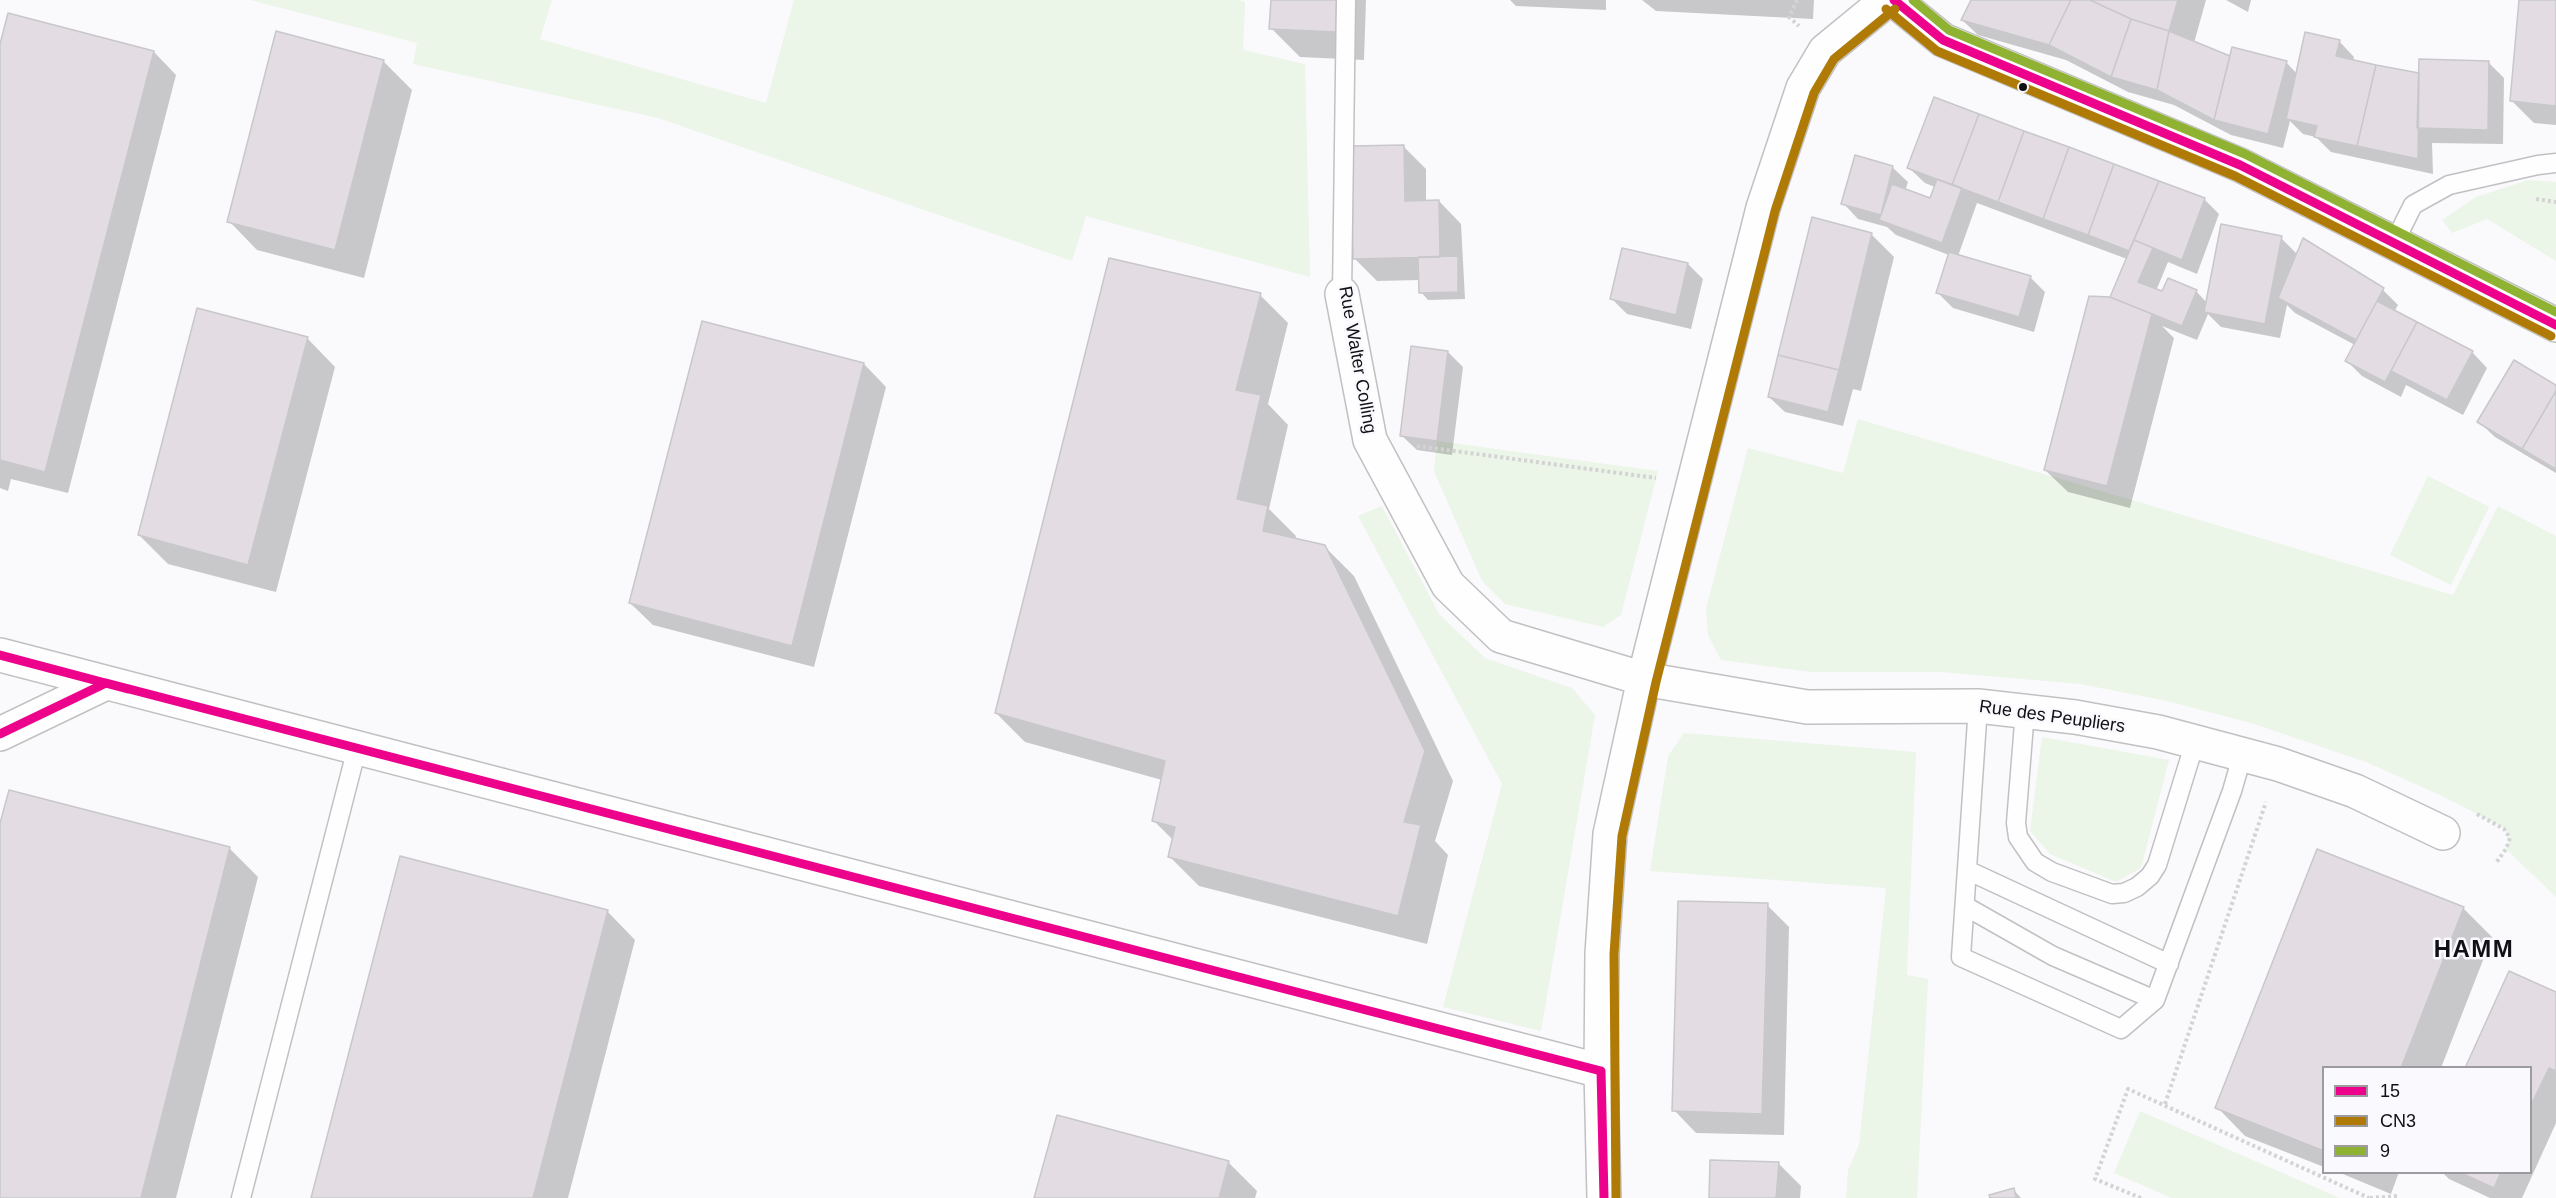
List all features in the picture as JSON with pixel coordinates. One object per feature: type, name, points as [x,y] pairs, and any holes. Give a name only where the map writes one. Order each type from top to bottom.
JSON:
[{"type":"street","points":[[1604,1198],[1601,1071],[1602,954],[1610,834],[1644,679],[1763,208],[1803,88],[1825,51],[1887,0]]},
{"type":"street","points":[[1894,0],[1943,40],[2240,165],[2395,241],[2556,325]]},
{"type":"street","name":"Rue Walter Colling","points":[[1342,294],[1370,440],[1448,585],[1501,636],[1644,679]]},
{"type":"street","points":[[0,655],[1601,1071]]},
{"type":"street","name":"Rue des Peupliers","points":[[1644,679],[1806,707],[1978,706],[2075,717],[2243,753],[2355,791],[2444,833]]},
{"type":"street","points":[[0,734],[106,683]]},
{"type":"lane","name":"Rue Walter Colling","points":[[1342,294],[1346,0]]},
{"type":"lane","points":[[2395,241],[2413,205],[2449,185],[2556,163]]},
{"type":"lane","points":[[1978,706],[1969,871],[1961,957],[2121,1029],[2155,1000],[2243,753]]},
{"type":"lane","points":[[2025,711],[2016,823],[2018,837],[2036,862],[2052,872],[2112,894],[2124,893],[2137,887],[2150,876],[2157,866],[2195,742]]},
{"type":"lane","points":[[241,1198],[357,748]]},
{"type":"lane","points":[[1969,871],[2169,964]]},
{"type":"lane","points":[[1965,906],[2053,956],[2155,1000]]},
{"type":"path","points":[[1370,440],[1692,482]]},
{"type":"path","points":[[2165,1104],[2266,802]]},
{"type":"path","points":[[2141,1198],[2095,1179],[2128,1089],[2369,1198],[2398,1196],[2398,1198]]},
{"type":"shaded area","points":[[250,0],[552,0],[540,39],[766,103],[794,0],[1239,0],[1245,2],[1243,50],[1305,64],[1310,277],[1086,216],[1072,261],[658,118],[413,64],[417,43]]},
{"type":"shaded area","points":[[2528,180],[2556,182],[2556,261],[2487,219],[2452,233],[2442,220],[2476,197]]},
{"type":"shaded area","points":[[1858,419],[2453,595],[2498,506],[2556,536],[2556,897],[2506,849],[2510,838],[2504,828],[2440,795],[2366,762],[2251,723],[2167,701],[2080,684],[1941,672],[1811,672],[1721,660],[1708,635],[1706,609],[1748,448],[1843,473]]},
{"type":"shaded area","points":[[1437,441],[1658,471],[1621,615],[1603,627],[1505,604],[1482,581],[1434,471]]},
{"type":"shaded area","points":[[2428,476],[2489,507],[2451,585],[2390,555]]},
{"type":"shaded area","points":[[1382,506],[1439,614],[1485,658],[1572,688],[1595,715],[1541,1031],[1443,1007],[1502,784],[1358,516]]},
{"type":"shaded area","points":[[1684,733],[1916,752],[1907,975],[1928,979],[1917,1198],[1846,1198],[1848,1170],[1859,1145],[1886,888],[1650,871],[1668,756]]},
{"type":"shaded area","points":[[2042,737],[2169,760],[2141,868],[2116,882],[2050,854],[2030,831]]},
{"type":"shaded area","points":[[2140,1111],[2340,1198],[2172,1198],[2114,1173]]},
{"type":"building","points":[[1271,0],[1337,0],[1336,32],[1269,29]]},
{"type":"building","points":[[1971,0],[2071,0],[2049,45],[1961,20]]},
{"type":"building","points":[[2071,0],[2090,0],[2131,19],[2111,77],[2049,45]]},
{"type":"building","points":[[2090,0],[2178,0],[2169,31],[2131,19]]},
{"type":"building","points":[[2519,0],[2556,0],[2556,106],[2510,101]]},
{"type":"building","points":[[8,13],[154,51],[45,472],[0,460],[0,44]]},
{"type":"building","points":[[2131,19],[2169,31],[2157,90],[2111,77]]},
{"type":"building","points":[[276,31],[384,60],[335,250],[227,222]]},
{"type":"building","points":[[2169,31],[2230,56],[2214,120],[2157,90]]},
{"type":"building","points":[[2305,32],[2340,40],[2336,56],[2376,65],[2357,146],[2314,137],[2317,126],[2286,119]]},
{"type":"building","points":[[2232,47],[2287,61],[2268,134],[2214,120]]},
{"type":"building","points":[[2419,59],[2489,61],[2488,130],[2417,128]]},
{"type":"building","points":[[2376,65],[2419,73],[2418,159],[2357,146]]},
{"type":"building","points":[[1934,97],[1979,114],[1952,185],[1907,168]]},
{"type":"building","points":[[1979,114],[2024,131],[1998,202],[1952,185]]},
{"type":"building","points":[[2024,131],[2069,147],[2043,219],[1998,202]]},
{"type":"building","points":[[1404,145],[1405,201],[1439,200],[1440,257],[1353,259],[1350,146]]},
{"type":"building","points":[[2069,147],[2114,164],[2088,235],[2043,219]]},
{"type":"building","points":[[1855,155],[1893,166],[1881,215],[1841,204]]},
{"type":"building","points":[[2114,164],[2159,181],[2129,251],[2088,235]]},
{"type":"building","points":[[1937,179],[1962,188],[1942,243],[1879,220],[1892,184],[1930,198]]},
{"type":"building","points":[[2159,181],[2205,198],[2182,260],[2134,240]]},
{"type":"building","points":[[1812,217],[1872,233],[1839,370],[1778,355]]},
{"type":"building","points":[[2221,224],[2282,236],[2265,324],[2204,312]]},
{"type":"building","points":[[2303,238],[2384,288],[2356,340],[2278,298]]},
{"type":"building","points":[[2134,240],[2153,248],[2138,282],[2162,291],[2168,278],[2197,290],[2182,326],[2110,297]]},
{"type":"building","points":[[1622,248],[1688,263],[1676,315],[1610,299]]},
{"type":"building","points":[[1949,252],[2031,276],[2019,317],[1936,293]]},
{"type":"building","points":[[1458,256],[1458,292],[1419,293],[1418,257]]},
{"type":"building","points":[[1109,258],[1261,293],[1236,390],[1261,395],[1237,499],[1268,506],[1263,531],[1325,545],[1425,751],[1404,822],[1421,825],[1398,916],[1168,857],[1175,827],[1152,821],[1165,761],[995,713]]},
{"type":"building","points":[[2089,296],[2110,297],[2152,314],[2107,486],[2044,470]]},
{"type":"building","points":[[2377,301],[2417,322],[2385,382],[2345,361]]},
{"type":"building","points":[[197,308],[308,337],[248,565],[138,535]]},
{"type":"building","points":[[702,321],[864,363],[792,646],[629,603]]},
{"type":"building","points":[[2417,322],[2473,351],[2447,400],[2391,371]]},
{"type":"building","points":[[1411,346],[1448,351],[1437,441],[1400,436]]},
{"type":"building","points":[[1778,355],[1839,370],[1828,412],[1768,397]]},
{"type":"building","points":[[2514,360],[2556,385],[2556,391],[2522,449],[2477,422]]},
{"type":"building","points":[[2556,391],[2556,469],[2522,449]]},
{"type":"building","points":[[9,790],[230,847],[141,1198],[0,1198],[0,823]]},
{"type":"building","points":[[2317,849],[2464,907],[2402,1066],[2322,1066],[2322,1150],[2215,1108]]},
{"type":"building","points":[[400,856],[608,910],[533,1198],[311,1198]]},
{"type":"building","points":[[1678,901],[1768,903],[1762,1114],[1672,1111]]},
{"type":"building","points":[[2509,971],[2556,992],[2556,1071],[2549,1068],[2532,1103],[2532,1066],[2466,1066]]},
{"type":"building","points":[[1057,1115],[1229,1161],[1219,1198],[1034,1198]]},
{"type":"building","points":[[1710,1160],[1779,1162],[1776,1198],[1709,1198]]},
{"type":"building","points":[[2463,1174],[2500,1174],[2494,1188]]},
{"type":"building","points":[[2014,1188],[2016,1198],[1990,1198],[1989,1195]]},
{"type":"transit line","name":"15","points":[[1894,0],[1943,40],[2240,165],[2556,325]]},
{"type":"transit line","name":"9","points":[[1913,0],[1949,30],[2245,154],[2556,312]]},
{"type":"transit line","name":"CN3","points":[[1886,9],[1937,51],[2235,176],[2551,336]]},
{"type":"transit line","name":"CN3","points":[[1616,1198],[1614,954],[1622,836],[1656,682],[1775,211],[1814,93],[1834,59],[1895,9]]},
{"type":"transit line","name":"15","points":[[0,655],[128,689]]},
{"type":"transit line","name":"15","points":[[0,734],[106,683],[1601,1071]]},
{"type":"transit line","name":"15","points":[[1601,1071],[1604,1198]]},
{"type":"district","name":"HAMM","points":[[2474,950]]}]
